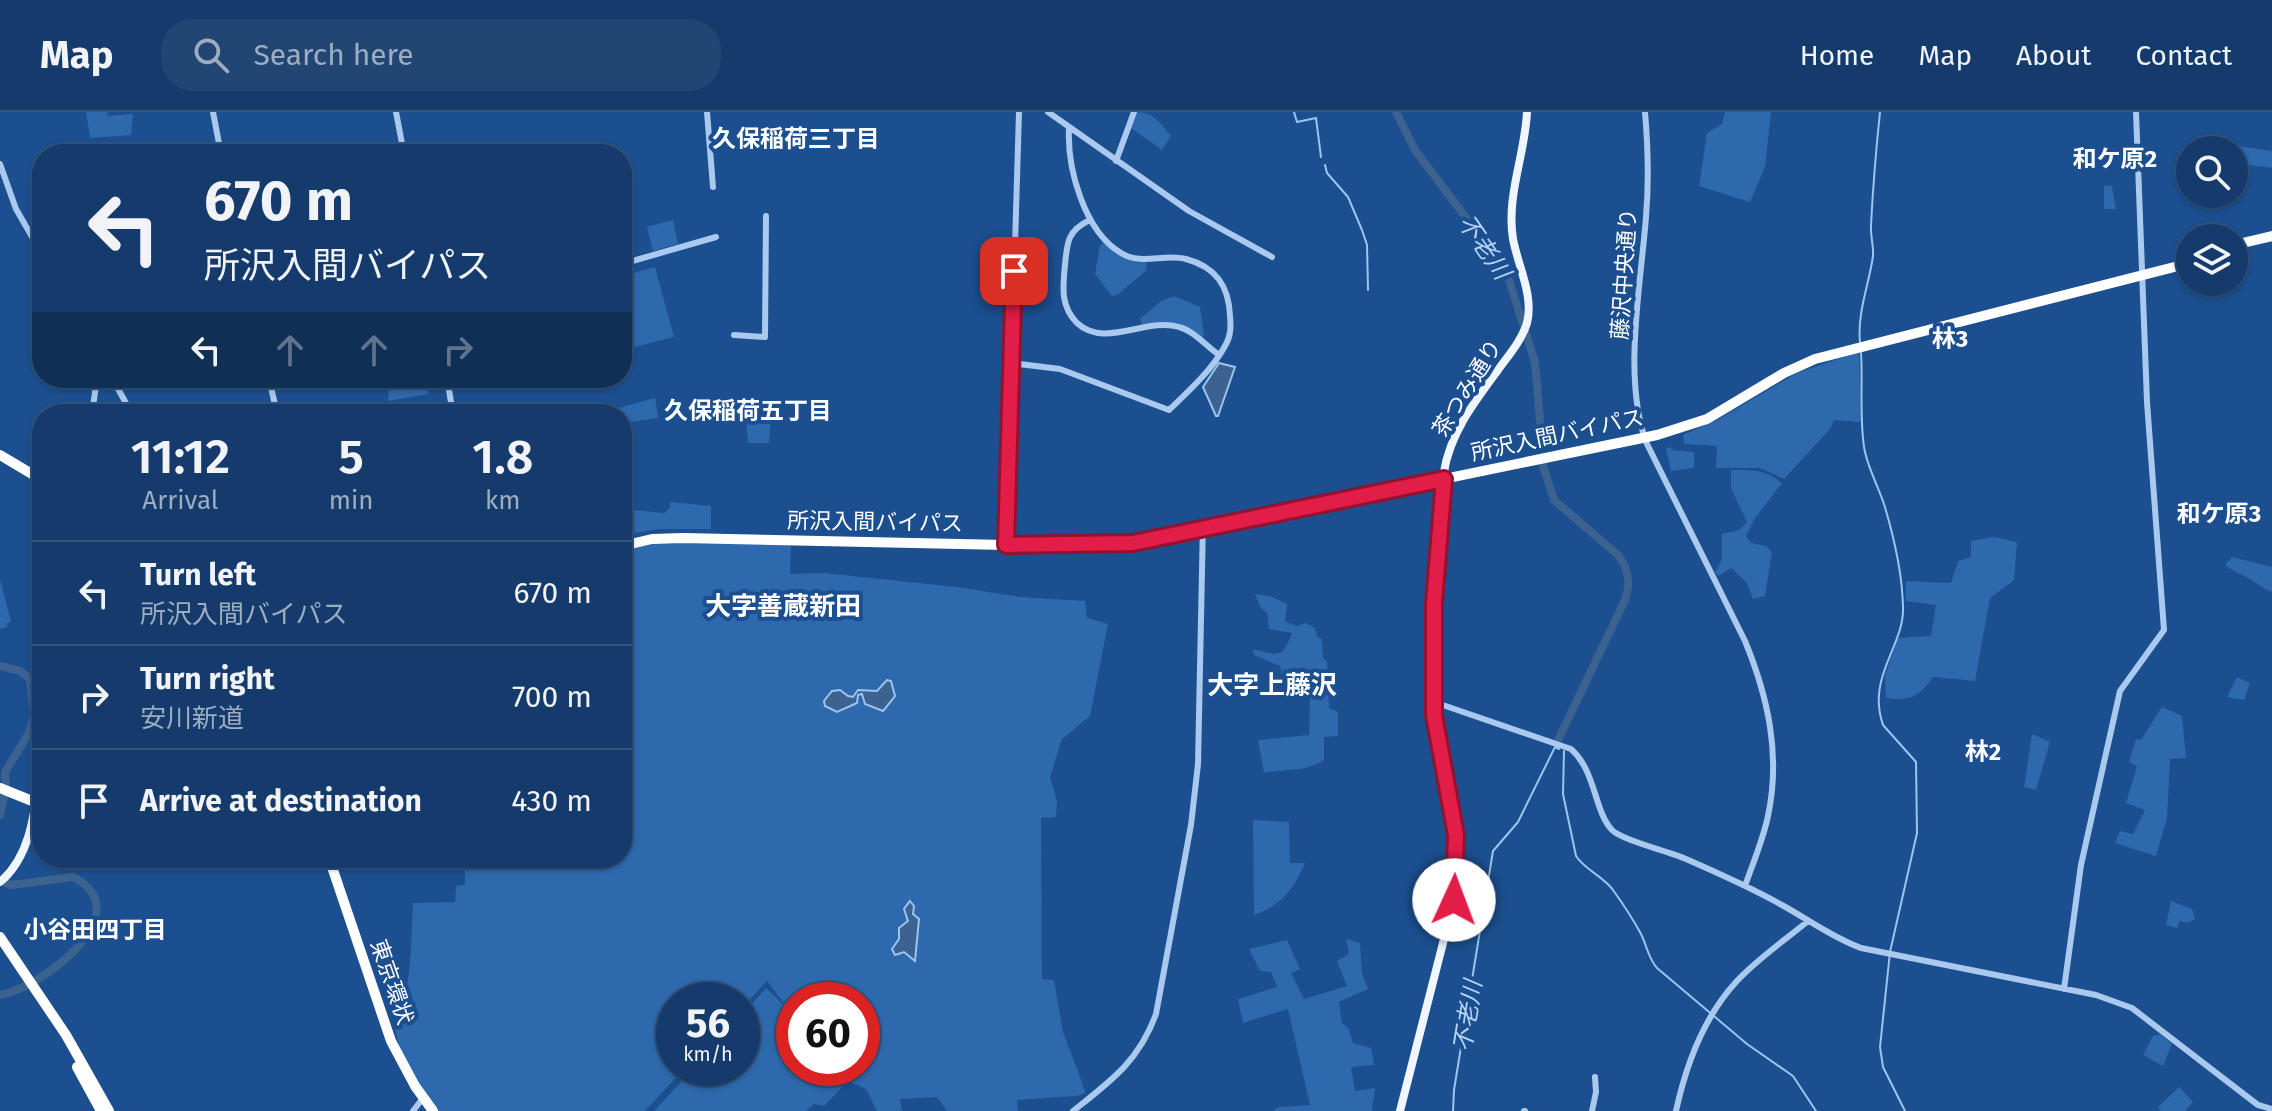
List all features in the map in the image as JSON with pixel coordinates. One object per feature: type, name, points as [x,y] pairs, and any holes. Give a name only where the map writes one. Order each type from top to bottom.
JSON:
[{"type":"highway","points":[[2248,242],[2272,236]]},
{"type":"highway","points":[[2248,249],[2272,243]]},
{"type":"highway","name":"所沢入間バイパス","points":[[632,542],[683,538],[1133,543],[1203,525],[1644,435],[1705,413],[1803,357],[2176,261]]},
{"type":"highway","name":"所沢入間バイパス","points":[[2142,272],[2176,266]]},
{"type":"highway","points":[[0,453],[32,471]]},
{"type":"highway","points":[[0,782],[32,795]]},
{"type":"highway","points":[[0,788],[32,801]]},
{"type":"highway","name":"東京環状","points":[[330,868],[378,1027],[417,1105],[426,1111]]},
{"type":"highway","points":[[0,937],[109,1111]]},
{"type":"highway","points":[[0,949],[35,993],[101,1111]]},
{"type":"highway","name":"東京環状","points":[[417,1105],[433,1111]]},
{"type":"main road","name":"茶つみ通り","points":[[1400,1111],[1454,900],[1456,835],[1436,735],[1434,702],[1434,603],[1444,475],[1447,456],[1458,430],[1526,324],[1528,301],[1513,235],[1512,214],[1527,112]]},
{"type":"main road","points":[[3,880],[21,857],[32,814]]},
{"type":"street","points":[[213,112],[219,144]]},
{"type":"street","points":[[396,112],[402,144]]},
{"type":"street","points":[[707,112],[713,187]]},
{"type":"street","points":[[1006,541],[1019,112]]},
{"type":"street","points":[[1048,112],[1189,211],[1272,257]]},
{"type":"street","points":[[1116,161],[1134,112]]},
{"type":"street","name":"藤沢中央通り","points":[[1645,112],[1647,195],[1636,334],[1637,385],[1644,435],[1745,641],[1765,694],[1771,728],[1773,787],[1764,830],[1745,886]]},
{"type":"street","points":[[2064,989],[2081,865],[2120,691],[2164,630],[2147,402],[2136,112]]},
{"type":"street","points":[[1011,363],[1060,369],[1169,410],[1219,355],[1231,329],[1229,295],[1220,278],[1184,258],[1144,260],[1125,255],[1104,239],[1090,220],[1072,166],[1069,128]]},
{"type":"street","points":[[0,164],[16,209],[32,237]]},
{"type":"street","points":[[734,335],[765,337],[766,216]]},
{"type":"street","points":[[1090,220],[1076,227],[1068,240],[1063,291],[1069,312],[1077,322],[1105,334],[1175,326],[1188,331],[1219,355]]},
{"type":"street","points":[[632,261],[716,237]]},
{"type":"street","points":[[1073,1111],[1122,1072],[1146,1038],[1156,1014],[1191,825],[1198,764],[1203,525]]},
{"type":"street","points":[[1434,702],[1571,749],[1582,760],[1607,825],[1616,834],[1669,851],[1745,886],[1851,944],[1890,955],[2096,995],[2132,1008],[2258,1105],[2272,1109]]},
{"type":"street","points":[[1676,1111],[1683,1081],[1712,1014],[1738,980],[1808,921]]},
{"type":"street","points":[[1592,1111],[1595,1077]]},
{"type":"shaded area","points":[[86,112],[107,112],[108,116],[133,114],[131,135],[90,138]]},
{"type":"shaded area","points":[[1137,112],[1153,116],[1171,136],[1162,150],[1131,128]]},
{"type":"shaded area","points":[[1725,112],[1771,112],[1765,167],[1750,202],[1699,186],[1707,133],[1722,124]]},
{"type":"shaded area","points":[[2248,148],[2272,151],[2272,168],[2250,165],[2248,176]]},
{"type":"shaded area","points":[[2104,186],[2112,186],[2116,209],[2104,209]]},
{"type":"shaded area","points":[[673,220],[678,244],[653,251],[647,227]]},
{"type":"shaded area","points":[[1103,242],[1146,262],[1147,270],[1117,295],[1112,296],[1095,274]]},
{"type":"shaded area","points":[[655,267],[674,337],[632,348],[632,273]]},
{"type":"shaded area","points":[[1174,296],[1200,307],[1204,335],[1201,339],[1185,327],[1143,326],[1140,319],[1161,301]]},
{"type":"shaded area","points":[[1859,352],[1861,422],[1834,420],[1830,429],[1784,479],[1760,468],[1716,468],[1717,446],[1684,444],[1683,435],[1719,419],[1797,373]]},
{"type":"shaded area","points":[[1219,363],[1235,367],[1216,416],[1203,387]]},
{"type":"shaded area","points":[[427,388],[428,394],[388,401],[389,390]]},
{"type":"shaded area","points":[[655,398],[658,418],[632,422],[632,404]]},
{"type":"shaded area","points":[[746,411],[771,414],[769,443],[748,443]]},
{"type":"shaded area","points":[[1666,448],[1672,450],[1694,452],[1694,468],[1671,471]]},
{"type":"shaded area","points":[[1731,470],[1764,473],[1782,483],[1755,518],[1746,536],[1751,543],[1766,546],[1772,552],[1765,596],[1753,599],[1747,583],[1731,568],[1718,576],[1715,572],[1722,560],[1722,534],[1739,530],[1747,522],[1731,488]]},
{"type":"shaded area","points":[[670,502],[711,506],[711,529],[660,529],[632,533],[632,510],[664,513],[670,508]]},
{"type":"shaded area","points":[[1994,537],[2017,542],[2014,580],[1990,598],[1975,681],[1933,677],[1914,696],[1886,698],[1885,676],[1898,638],[1931,636],[1936,605],[1906,601],[1906,581],[1951,583],[1958,561],[1971,557],[1971,541]]},
{"type":"shaded area","points":[[668,542],[791,544],[790,574],[824,573],[1021,597],[1085,601],[1087,618],[1108,624],[1090,716],[1062,739],[1050,777],[1057,801],[1056,817],[1041,818],[1042,979],[1054,980],[1063,1032],[1086,1093],[1017,1100],[1018,1111],[947,1111],[937,1097],[900,1099],[902,1111],[877,1111],[866,1089],[859,1086],[880,1086],[880,982],[776,982],[776,993],[767,981],[760,989],[760,982],[656,982],[656,1086],[668,1086],[645,1111],[438,1111],[412,1075],[396,1034],[408,980],[413,903],[455,902],[456,886],[465,885],[465,868],[632,868],[632,547]]},
{"type":"shaded area","points":[[2232,557],[2272,567],[2272,592],[2225,565]]},
{"type":"shaded area","points":[[0,579],[11,622],[0,629]]},
{"type":"shaded area","points":[[1255,594],[1270,596],[1287,604],[1285,621],[1296,626],[1306,623],[1315,628],[1317,637],[1322,639],[1323,658],[1327,661],[1329,708],[1338,712],[1338,736],[1324,737],[1324,760],[1309,767],[1264,773],[1258,740],[1309,735],[1310,699],[1297,689],[1309,688],[1304,671],[1282,675],[1280,666],[1254,655],[1253,649],[1274,654],[1282,652],[1292,633],[1269,629],[1267,613],[1261,608]]},
{"type":"shaded area","points":[[2237,677],[2250,683],[2244,700],[2227,697]]},
{"type":"shaded area","points":[[887,680],[891,681],[895,696],[883,711],[865,704],[862,694],[858,695],[857,703],[837,712],[825,706],[824,701],[832,691],[840,690],[853,697],[858,690],[877,691]]},
{"type":"shaded area","points":[[2162,707],[2182,716],[2186,758],[2170,759],[2167,818],[2156,856],[2115,843],[2120,831],[2133,834],[2145,810],[2126,803],[2137,766],[2129,762],[2136,739],[2141,740]]},
{"type":"shaded area","points":[[2032,734],[2050,742],[2036,790],[2024,787]]},
{"type":"shaded area","points":[[1253,820],[1289,822],[1290,863],[1305,863],[1286,895],[1254,915]]},
{"type":"shaded area","points":[[910,901],[914,906],[913,914],[919,919],[915,961],[904,952],[895,955],[892,949],[899,939],[899,928],[908,921],[904,909]]},
{"type":"shaded area","points":[[2171,901],[2192,909],[2195,919],[2187,923],[2180,921],[2177,928],[2166,925]]},
{"type":"shaded area","points":[[1346,939],[1360,943],[1362,974],[1368,989],[1339,1002],[1342,1023],[1348,1028],[1353,1043],[1371,1048],[1374,1065],[1351,1067],[1355,1091],[1375,1088],[1372,1111],[1273,1111],[1279,1107],[1310,1105],[1288,1009],[1243,1023],[1238,999],[1277,987],[1271,972],[1260,971],[1249,949],[1287,940],[1300,969],[1291,973],[1304,999],[1347,986],[1337,961],[1349,954]]},
{"type":"shaded area","points":[[766,988],[776,998],[776,1086],[843,1086],[824,1106],[814,1104],[806,1111],[654,1111],[677,1086],[760,1086],[760,995]]},
{"type":"shaded area","points":[[2160,1034],[2172,1044],[2163,1066],[2143,1055],[2153,1036]]},
{"type":"shaded area","points":[[2179,1087],[2193,1102],[2185,1111],[2161,1111],[2158,1107]]},
{"type":"waterway","points":[[1294,112],[1297,122],[1316,118],[1321,157]]},
{"type":"waterway","name":"不老川","points":[[1396,112],[1415,150],[1495,256],[1509,280],[1535,362],[1542,445]]},
{"type":"waterway","points":[[1860,343],[1862,309],[1873,256],[1871,225],[1880,112]]},
{"type":"waterway","points":[[1325,165],[1327,173],[1348,197],[1362,230],[1367,245],[1368,290]]},
{"type":"waterway","points":[[1861,353],[1863,441],[1894,542],[1903,606],[1898,635],[1882,676],[1879,707],[1883,725],[1916,762],[1917,833],[1890,952],[1880,1047],[1883,1067],[1905,1111]]},
{"type":"waterway","name":"不老川","points":[[1543,466],[1554,500],[1618,555],[1627,571],[1628,582],[1625,600],[1559,738]]},
{"type":"waterway","points":[[0,666],[20,671],[30,679],[32,696]]},
{"type":"waterway","points":[[0,815],[6,787],[5,772],[29,733],[32,722]]},
{"type":"waterway","name":"不老川","points":[[1453,1111],[1493,851],[1518,822],[1555,747],[1559,749]]},
{"type":"waterway","points":[[1564,751],[1563,794],[1576,856],[1613,890],[1638,928],[1657,968],[1747,1044],[1793,1076],[1816,1111]]},
{"type":"waterway","points":[[0,880],[11,885],[73,877],[91,892],[97,909],[91,928],[60,964],[39,979],[0,995]]},
{"type":"district","name":"久保稲荷三丁目","points":[[796,139]]},
{"type":"district","name":"和ケ原2","points":[[2115,159]]},
{"type":"district","name":"林3","points":[[1950,339]]},
{"type":"district","name":"久保稲荷五丁目","points":[[748,411]]},
{"type":"district","name":"和ケ原3","points":[[2219,514]]},
{"type":"district","name":"大字善蔵新田","points":[[783,606]]},
{"type":"district","name":"大字上藤沢","points":[[1272,685]]},
{"type":"district","name":"林2","points":[[1983,752]]},
{"type":"district","name":"小谷田四丁目","points":[[95,930]]},
{"type":"route","points":[[1014,271],[1006,545],[1133,543],[1444,479],[1434,603],[1434,715],[1456,835],[1454,900]]}]
